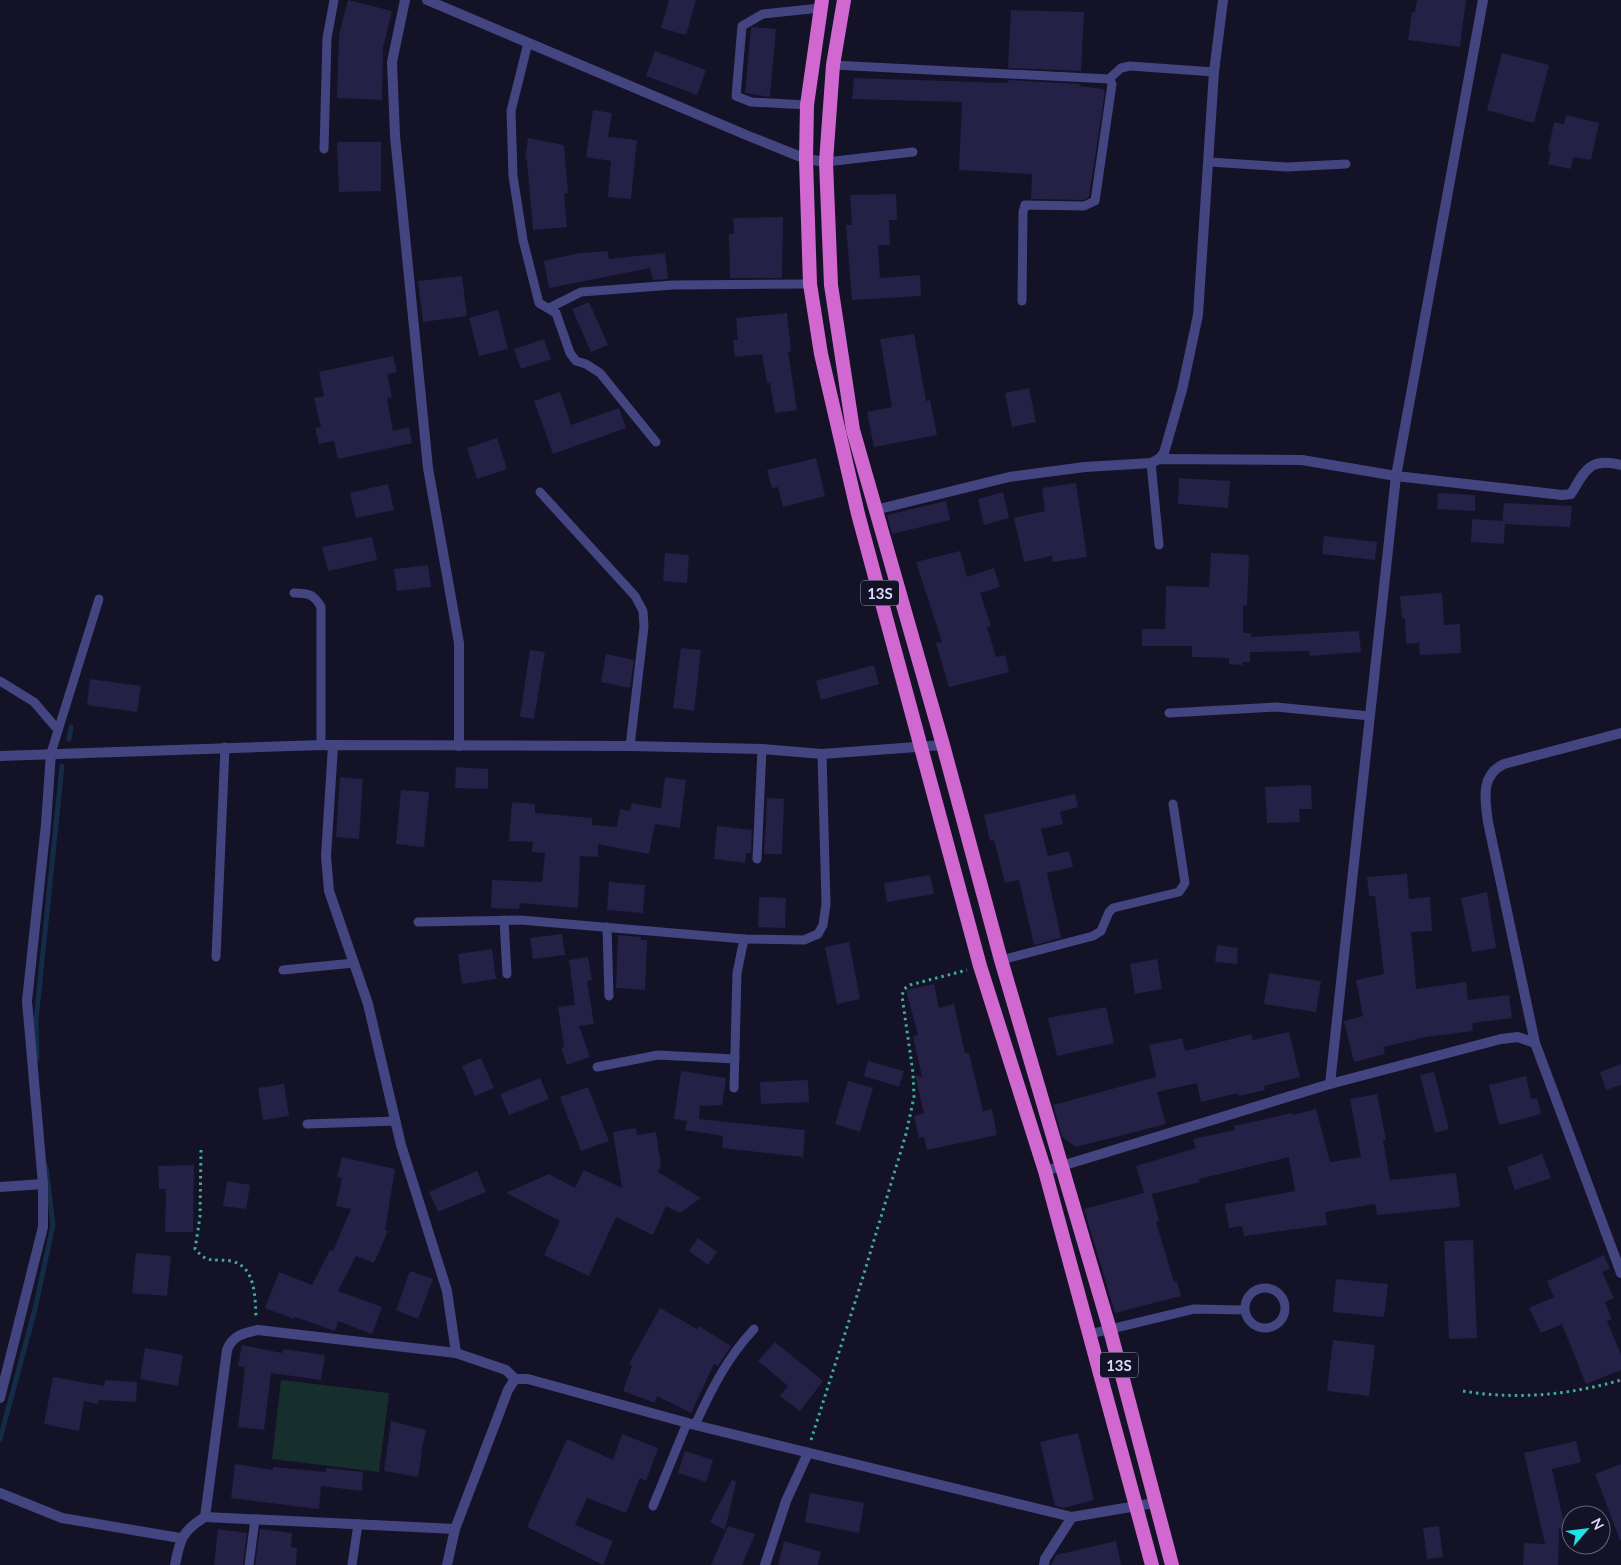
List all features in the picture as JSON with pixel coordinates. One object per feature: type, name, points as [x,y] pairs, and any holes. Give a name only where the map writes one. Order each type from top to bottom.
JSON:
[{"type":"highway","name":"13S","points":[[844,0],[833,65],[826,162],[831,285],[840,355],[854,430],[875,510],[943,745],[1001,960],[1110,1330],[1154,1503],[1172,1565]]},
{"type":"highway","name":"13S","points":[[821,4],[807,104],[806,159],[810,284],[821,354],[841,447],[980,966],[1045,1171],[1152,1565]]},
{"type":"street","points":[[405,0],[392,62],[394,136],[408,293],[428,468],[460,643],[459,746]]},
{"type":"street","points":[[1155,461],[1164,453],[1182,390],[1198,315],[1214,72],[1223,0]]},
{"type":"street","points":[[1330,1084],[1396,476],[1483,0]]},
{"type":"street","points":[[432,1],[806,159],[826,162]]},
{"type":"street","points":[[875,510],[1009,477],[1085,466],[1155,461],[1302,460],[1396,476],[1562,495],[1570,494],[1580,476],[1588,468],[1611,462],[1621,465]]},
{"type":"street","points":[[1621,733],[1504,764],[1491,773],[1486,782],[1484,798],[1535,1043],[1621,1273]]},
{"type":"street","points":[[0,756],[225,747],[321,746],[630,746],[762,749],[822,754],[943,745]]},
{"type":"street","points":[[333,746],[326,856],[329,891],[368,1004],[396,1121],[447,1291],[456,1353]]},
{"type":"street","points":[[0,1398],[43,1228],[43,1184],[27,1002],[46,824],[51,753]]},
{"type":"street","points":[[1045,1171],[1330,1084],[1501,1039],[1518,1037],[1535,1043]]},
{"type":"street","points":[[0,1187],[43,1184]]},
{"type":"street","points":[[206,1517],[227,1350],[231,1341],[238,1335],[258,1330],[456,1353],[506,1370],[515,1379],[528,1379],[691,1424],[1072,1517],[1136,1508],[1154,1503]]},
{"type":"street","points":[[447,1565],[455,1529],[508,1390],[515,1379]]},
{"type":"street","points":[[765,1565],[786,1501],[808,1453]]},
{"type":"street","points":[[0,1493],[62,1518],[180,1538]]},
{"type":"street","points":[[175,1565],[180,1538],[192,1525],[206,1517],[455,1529]]},
{"type":"street","points":[[1044,1565],[1044,1559],[1072,1517]]},
{"type":"lane","points":[[324,149],[327,38],[334,0]]},
{"type":"lane","points":[[807,104],[751,102],[736,96],[742,26],[764,14],[821,4]]},
{"type":"lane","points":[[528,43],[511,112],[513,176],[523,240],[539,304],[556,313],[570,353],[576,361],[586,364],[600,373],[656,442]]},
{"type":"lane","points":[[833,65],[1109,79],[1122,68],[1130,66],[1214,72]]},
{"type":"lane","points":[[1022,301],[1023,212],[1026,205],[1031,204],[1084,206],[1095,201],[1112,84],[1109,79]]},
{"type":"lane","points":[[826,162],[913,152]]},
{"type":"lane","points":[[1208,162],[1287,167],[1346,164]]},
{"type":"lane","points":[[549,308],[581,292],[673,285],[810,284]]},
{"type":"lane","points":[[1155,461],[1159,545]]},
{"type":"lane","points":[[540,492],[634,596],[643,611],[644,627],[630,746]]},
{"type":"lane","points":[[294,592],[309,593],[316,598],[321,607],[321,746]]},
{"type":"lane","points":[[51,753],[100,599]]},
{"type":"lane","points":[[0,681],[34,702],[58,730]]},
{"type":"lane","points":[[1169,714],[1276,707],[1370,716]]},
{"type":"lane","points":[[216,957],[225,747]]},
{"type":"lane","points":[[757,859],[762,749]]},
{"type":"lane","points":[[418,922],[504,920],[744,939],[804,940],[818,934],[824,925],[826,904],[822,754]]},
{"type":"lane","points":[[1001,960],[1093,936],[1102,931],[1108,912],[1113,908],[1179,892],[1183,889],[1185,883],[1173,804]]},
{"type":"lane","points":[[504,920],[507,974]]},
{"type":"lane","points":[[607,927],[609,996]]},
{"type":"lane","points":[[734,1088],[737,973],[744,939]]},
{"type":"lane","points":[[283,970],[354,963]]},
{"type":"lane","points":[[597,1067],[658,1056],[735,1059]]},
{"type":"lane","points":[[308,1124],[396,1121]]},
{"type":"lane","points":[[1260,1288],[1274,1290],[1283,1299],[1285,1305],[1285,1311],[1280,1322],[1269,1328],[1262,1328],[1251,1322],[1245,1310],[1249,1296],[1260,1288]]},
{"type":"lane","points":[[1090,1334],[1194,1309],[1245,1310]]},
{"type":"lane","points":[[653,1506],[691,1424],[716,1378],[735,1349],[754,1329]]},
{"type":"lane","points":[[249,1565],[255,1519]]},
{"type":"lane","points":[[352,1565],[358,1524]]},
{"type":"path","points":[[808,1453],[906,1134],[914,1097],[902,996],[904,989],[910,985],[980,966]]},
{"type":"path","points":[[201,1150],[200,1217],[196,1249],[203,1258],[232,1261],[243,1266],[252,1280],[256,1298],[258,1330]]},
{"type":"path","points":[[1463,1391],[1496,1397],[1560,1394],[1621,1380]]},
{"type":"green space","points":[[281,1380],[389,1393],[379,1472],[272,1459]]},
{"type":"building","points":[[348,0],[392,11],[383,47],[382,100],[337,98],[339,35]]},
{"type":"building","points":[[669,0],[696,0],[686,35],[661,28]]},
{"type":"building","points":[[1417,0],[1466,0],[1460,47],[1408,40],[1412,12],[1415,12]]},
{"type":"building","points":[[1011,10],[1084,12],[1081,71],[1008,68]]},
{"type":"building","points":[[751,28],[776,29],[770,97],[745,93]]},
{"type":"building","points":[[655,51],[706,70],[697,95],[646,76]]},
{"type":"building","points":[[1502,53],[1549,65],[1534,123],[1487,110]]},
{"type":"building","points":[[854,78],[1007,83],[1008,80],[1081,84],[1080,86],[1103,89],[1105,92],[1089,197],[1083,200],[1031,199],[1032,174],[959,170],[962,102],[852,99]]},
{"type":"building","points":[[593,110],[612,113],[608,137],[637,140],[631,199],[608,197],[611,161],[586,157]]},
{"type":"building","points":[[1566,115],[1599,123],[1591,160],[1573,157],[1571,169],[1548,164],[1551,152],[1548,151],[1554,122],[1564,124]]},
{"type":"building","points":[[528,138],[564,145],[568,193],[564,194],[567,227],[533,230],[527,160],[525,159]]},
{"type":"building","points":[[337,142],[381,142],[381,191],[339,192]]},
{"type":"building","points":[[896,194],[897,220],[889,220],[890,245],[878,245],[880,278],[920,275],[921,296],[852,300],[846,225],[852,225],[850,195]]},
{"type":"building","points":[[783,217],[782,278],[730,278],[729,234],[734,234],[733,218]]},
{"type":"building","points":[[608,251],[609,259],[665,253],[668,279],[653,280],[650,268],[549,288],[544,261],[579,253]]},
{"type":"building","points":[[462,276],[467,316],[423,322],[418,281]]},
{"type":"building","points":[[589,302],[608,345],[591,352],[572,309]]},
{"type":"building","points":[[498,310],[508,349],[479,356],[469,318]]},
{"type":"building","points":[[787,313],[791,351],[788,352],[797,410],[775,413],[770,383],[767,383],[762,354],[735,357],[733,340],[738,340],[736,318]]},
{"type":"building","points":[[914,334],[926,401],[930,400],[937,435],[874,447],[867,412],[892,407],[880,339]]},
{"type":"building","points":[[544,339],[551,359],[521,369],[514,349]]},
{"type":"building","points":[[393,356],[397,372],[387,374],[392,397],[387,398],[393,431],[409,427],[412,443],[338,459],[334,441],[319,444],[315,428],[321,427],[314,398],[324,396],[319,372]]},
{"type":"building","points":[[1029,388],[1036,422],[1012,427],[1005,393]]},
{"type":"building","points":[[560,392],[571,425],[619,408],[626,428],[553,454],[534,401]]},
{"type":"building","points":[[497,438],[507,469],[477,479],[467,448]]},
{"type":"building","points":[[816,458],[825,496],[783,507],[778,487],[772,488],[767,470]]},
{"type":"building","points":[[1179,478],[1230,481],[1228,508],[1178,504]]},
{"type":"building","points":[[1076,483],[1087,557],[1053,562],[1052,556],[1024,562],[1014,518],[1045,511],[1042,488]]},
{"type":"building","points":[[388,484],[394,510],[356,518],[350,493]]},
{"type":"building","points":[[1003,492],[1009,518],[984,525],[978,499]]},
{"type":"building","points":[[1438,493],[1475,495],[1475,511],[1437,509]]},
{"type":"building","points":[[946,501],[950,520],[892,534],[887,515]]},
{"type":"building","points":[[1504,503],[1572,506],[1570,527],[1505,524],[1504,544],[1471,542],[1472,519],[1502,521]]},
{"type":"building","points":[[1324,536],[1377,542],[1375,560],[1322,554]]},
{"type":"building","points":[[372,537],[377,560],[328,571],[322,547]]},
{"type":"building","points":[[960,551],[967,577],[994,568],[1000,587],[980,593],[991,626],[987,627],[996,657],[1005,655],[1009,672],[949,687],[936,643],[942,642],[916,562]]},
{"type":"building","points":[[665,553],[689,555],[687,583],[663,581]]},
{"type":"building","points":[[1211,553],[1249,555],[1247,606],[1243,605],[1243,633],[1251,633],[1251,637],[1359,631],[1361,652],[1310,656],[1309,651],[1250,652],[1250,662],[1242,662],[1243,665],[1229,664],[1229,658],[1192,657],[1192,646],[1142,646],[1142,629],[1165,629],[1166,586],[1209,587]]},
{"type":"building","points":[[428,565],[431,587],[397,591],[394,569]]},
{"type":"building","points":[[1442,593],[1444,625],[1460,624],[1461,653],[1420,655],[1419,643],[1406,644],[1405,618],[1402,619],[1400,596]]},
{"type":"building","points":[[681,648],[701,650],[694,711],[673,708]]},
{"type":"building","points":[[530,650],[545,652],[534,719],[520,717]]},
{"type":"building","points":[[606,654],[634,660],[630,688],[601,682]]},
{"type":"building","points":[[874,665],[879,684],[821,700],[816,681]]},
{"type":"building","points":[[90,679],[141,686],[137,712],[87,705]]},
{"type":"building","points":[[456,767],[488,769],[488,789],[455,788]]},
{"type":"building","points":[[340,777],[363,779],[359,839],[336,837]]},
{"type":"building","points":[[665,777],[686,780],[680,828],[655,824],[649,854],[598,844],[598,857],[580,856],[578,908],[520,903],[519,909],[491,908],[492,880],[542,882],[545,853],[532,852],[533,842],[509,841],[512,802],[535,804],[535,813],[592,818],[592,825],[617,827],[620,809],[630,811],[632,803],[661,808]]},
{"type":"building","points":[[1311,785],[1312,809],[1299,809],[1300,822],[1267,823],[1265,787]]},
{"type":"building","points":[[401,790],[429,792],[424,847],[396,844]]},
{"type":"building","points":[[1075,794],[1078,807],[1060,812],[1063,824],[1041,829],[1048,856],[1069,851],[1073,867],[1047,873],[1061,938],[1034,945],[1019,880],[1005,883],[994,840],[990,841],[984,815]]},
{"type":"building","points":[[767,798],[784,799],[782,854],[764,854]]},
{"type":"building","points":[[717,826],[752,830],[751,853],[746,853],[745,863],[714,859]]},
{"type":"building","points":[[1407,874],[1409,899],[1430,897],[1432,931],[1411,932],[1416,989],[1466,982],[1468,1000],[1509,995],[1512,1018],[1472,1023],[1473,1031],[1426,1037],[1383,1047],[1385,1054],[1354,1062],[1344,1021],[1363,1016],[1356,980],[1384,974],[1375,896],[1369,896],[1367,877]]},
{"type":"building","points":[[930,875],[934,894],[887,902],[884,883]]},
{"type":"building","points":[[609,882],[645,885],[643,913],[607,910]]},
{"type":"building","points":[[1487,892],[1496,948],[1472,952],[1461,898]]},
{"type":"building","points":[[759,897],[786,898],[785,928],[758,927]]},
{"type":"building","points":[[562,934],[565,955],[533,959],[530,938]]},
{"type":"building","points":[[618,935],[641,937],[641,940],[647,940],[645,990],[616,988]]},
{"type":"building","points":[[849,942],[860,999],[837,1004],[825,947]]},
{"type":"building","points":[[1217,945],[1238,948],[1237,964],[1215,962]]},
{"type":"building","points":[[492,949],[496,979],[462,984],[458,954]]},
{"type":"building","points":[[588,957],[592,980],[587,981],[594,1024],[579,1026],[590,1057],[567,1065],[561,1048],[564,1047],[558,1007],[575,1005],[569,960]]},
{"type":"building","points":[[1157,959],[1162,989],[1135,994],[1130,964]]},
{"type":"building","points":[[1269,973],[1321,981],[1316,1012],[1264,1004]]},
{"type":"building","points":[[934,984],[939,1008],[954,1004],[965,1053],[969,1053],[983,1111],[992,1109],[997,1135],[927,1150],[924,1137],[919,1138],[914,1116],[924,1113],[915,1075],[922,1077],[913,1036],[918,1035],[906,990]]},
{"type":"building","points":[[1106,1007],[1114,1043],[1057,1056],[1048,1018]]},
{"type":"building","points":[[1289,1032],[1300,1077],[1264,1086],[1265,1090],[1239,1096],[1238,1093],[1201,1102],[1197,1083],[1157,1092],[1166,1124],[1076,1147],[1062,1137],[1053,1105],[1156,1077],[1149,1045],[1182,1038],[1185,1051],[1251,1034],[1253,1040]]},
{"type":"building","points":[[481,1058],[494,1088],[475,1096],[462,1066]]},
{"type":"building","points":[[868,1061],[904,1071],[899,1087],[864,1076]]},
{"type":"building","points":[[1621,1064],[1621,1085],[1606,1090],[1600,1072]]},
{"type":"building","points":[[681,1071],[726,1078],[722,1105],[700,1106],[699,1119],[805,1130],[803,1157],[722,1148],[723,1136],[685,1130],[687,1121],[674,1119]]},
{"type":"building","points":[[1434,1072],[1449,1129],[1435,1133],[1420,1075]]},
{"type":"building","points":[[1526,1076],[1531,1099],[1537,1098],[1541,1114],[1499,1125],[1489,1085]]},
{"type":"building","points":[[540,1078],[549,1099],[509,1115],[500,1094]]},
{"type":"building","points":[[808,1080],[809,1102],[761,1104],[760,1082]]},
{"type":"building","points":[[848,1081],[873,1088],[860,1132],[835,1124]]},
{"type":"building","points":[[284,1084],[289,1116],[263,1120],[258,1088]]},
{"type":"building","points":[[588,1087],[609,1141],[581,1151],[560,1097]]},
{"type":"building","points":[[1377,1094],[1386,1140],[1383,1140],[1390,1180],[1456,1173],[1460,1207],[1377,1215],[1375,1204],[1325,1212],[1327,1225],[1244,1236],[1242,1226],[1229,1228],[1225,1204],[1295,1191],[1289,1157],[1199,1179],[1200,1182],[1152,1194],[1159,1221],[1156,1222],[1174,1282],[1177,1281],[1181,1296],[1115,1313],[1084,1209],[1144,1193],[1136,1166],[1196,1148],[1193,1139],[1235,1130],[1234,1126],[1292,1113],[1293,1115],[1316,1109],[1330,1162],[1361,1157],[1350,1099]]},
{"type":"building","points":[[636,1128],[637,1135],[656,1132],[661,1166],[658,1172],[701,1198],[680,1213],[666,1206],[653,1235],[616,1217],[589,1276],[544,1255],[560,1221],[506,1193],[549,1174],[575,1188],[584,1170],[622,1188],[613,1132]]},
{"type":"building","points":[[1542,1154],[1551,1178],[1515,1190],[1507,1167]]},
{"type":"building","points":[[342,1157],[395,1169],[385,1230],[388,1231],[374,1263],[356,1256],[338,1291],[382,1307],[372,1334],[338,1321],[335,1331],[265,1308],[279,1272],[312,1285],[330,1250],[333,1251],[351,1209],[336,1206],[342,1178],[337,1177]]},
{"type":"building","points":[[194,1165],[193,1232],[165,1232],[166,1189],[159,1189],[158,1166]]},
{"type":"building","points":[[477,1171],[486,1192],[438,1212],[429,1192]]},
{"type":"building","points":[[227,1181],[250,1185],[246,1209],[223,1206]]},
{"type":"building","points":[[698,1238],[717,1252],[708,1265],[689,1251]]},
{"type":"building","points":[[1473,1240],[1477,1338],[1449,1339],[1444,1241]]},
{"type":"building","points":[[136,1253],[171,1256],[167,1296],[132,1293]]},
{"type":"building","points":[[1604,1255],[1610,1269],[1602,1272],[1614,1298],[1605,1302],[1612,1319],[1607,1321],[1621,1355],[1621,1370],[1586,1384],[1562,1324],[1541,1333],[1529,1308],[1554,1297],[1547,1281]]},
{"type":"building","points":[[410,1271],[433,1279],[418,1319],[396,1310]]},
{"type":"building","points":[[1336,1279],[1388,1284],[1384,1317],[1333,1312]]},
{"type":"building","points":[[660,1308],[697,1329],[699,1326],[731,1346],[718,1366],[714,1364],[691,1413],[657,1396],[655,1403],[623,1391],[632,1366],[629,1364]]},
{"type":"building","points":[[1333,1340],[1375,1345],[1369,1396],[1327,1391]]},
{"type":"building","points":[[775,1342],[823,1381],[800,1411],[780,1396],[788,1386],[758,1361]]},
{"type":"building","points":[[242,1345],[282,1353],[283,1349],[325,1355],[321,1380],[271,1373],[264,1430],[238,1427],[245,1367],[238,1366]]},
{"type":"building","points":[[145,1348],[183,1355],[178,1386],[140,1379]]},
{"type":"building","points":[[53,1377],[104,1386],[105,1380],[137,1382],[136,1402],[99,1400],[98,1404],[84,1401],[79,1431],[44,1424]]},
{"type":"building","points":[[391,1421],[426,1430],[418,1477],[384,1471]]},
{"type":"building","points":[[1078,1433],[1094,1500],[1063,1508],[1055,1506],[1040,1442]]},
{"type":"building","points":[[622,1434],[658,1448],[646,1481],[640,1478],[626,1513],[587,1498],[575,1525],[613,1541],[603,1565],[527,1527],[567,1439],[613,1460]]},
{"type":"building","points":[[1576,1441],[1581,1462],[1552,1469],[1561,1510],[1558,1565],[1523,1565],[1524,1543],[1545,1544],[1524,1453]]},
{"type":"building","points":[[685,1451],[713,1460],[706,1482],[678,1473]]},
{"type":"building","points":[[235,1464],[273,1470],[273,1467],[326,1472],[326,1468],[363,1472],[362,1491],[321,1486],[319,1509],[231,1498]]},
{"type":"building","points":[[1621,1464],[1621,1540],[1611,1516],[1611,1505],[1607,1505],[1595,1474]]},
{"type":"building","points":[[732,1480],[736,1482],[725,1530],[710,1522]]},
{"type":"building","points":[[810,1493],[864,1503],[859,1533],[805,1522]]},
{"type":"building","points":[[728,1526],[755,1534],[742,1565],[711,1565]]},
{"type":"building","points":[[1439,1526],[1443,1557],[1427,1559],[1423,1528]]},
{"type":"building","points":[[218,1529],[247,1533],[243,1565],[214,1565]]},
{"type":"building","points":[[260,1529],[292,1533],[291,1547],[297,1548],[296,1565],[255,1565]]},
{"type":"building","points":[[784,1541],[821,1552],[818,1565],[778,1565]]},
{"type":"building","points":[[1116,1541],[1121,1565],[1051,1565],[1056,1555]]},
{"type":"waterway","points":[[69,739],[71,727]]},
{"type":"waterway","points":[[37,1059],[36,1020],[62,766]]},
{"type":"waterway","points":[[0,1439],[35,1309],[53,1225],[46,1167]]}]
